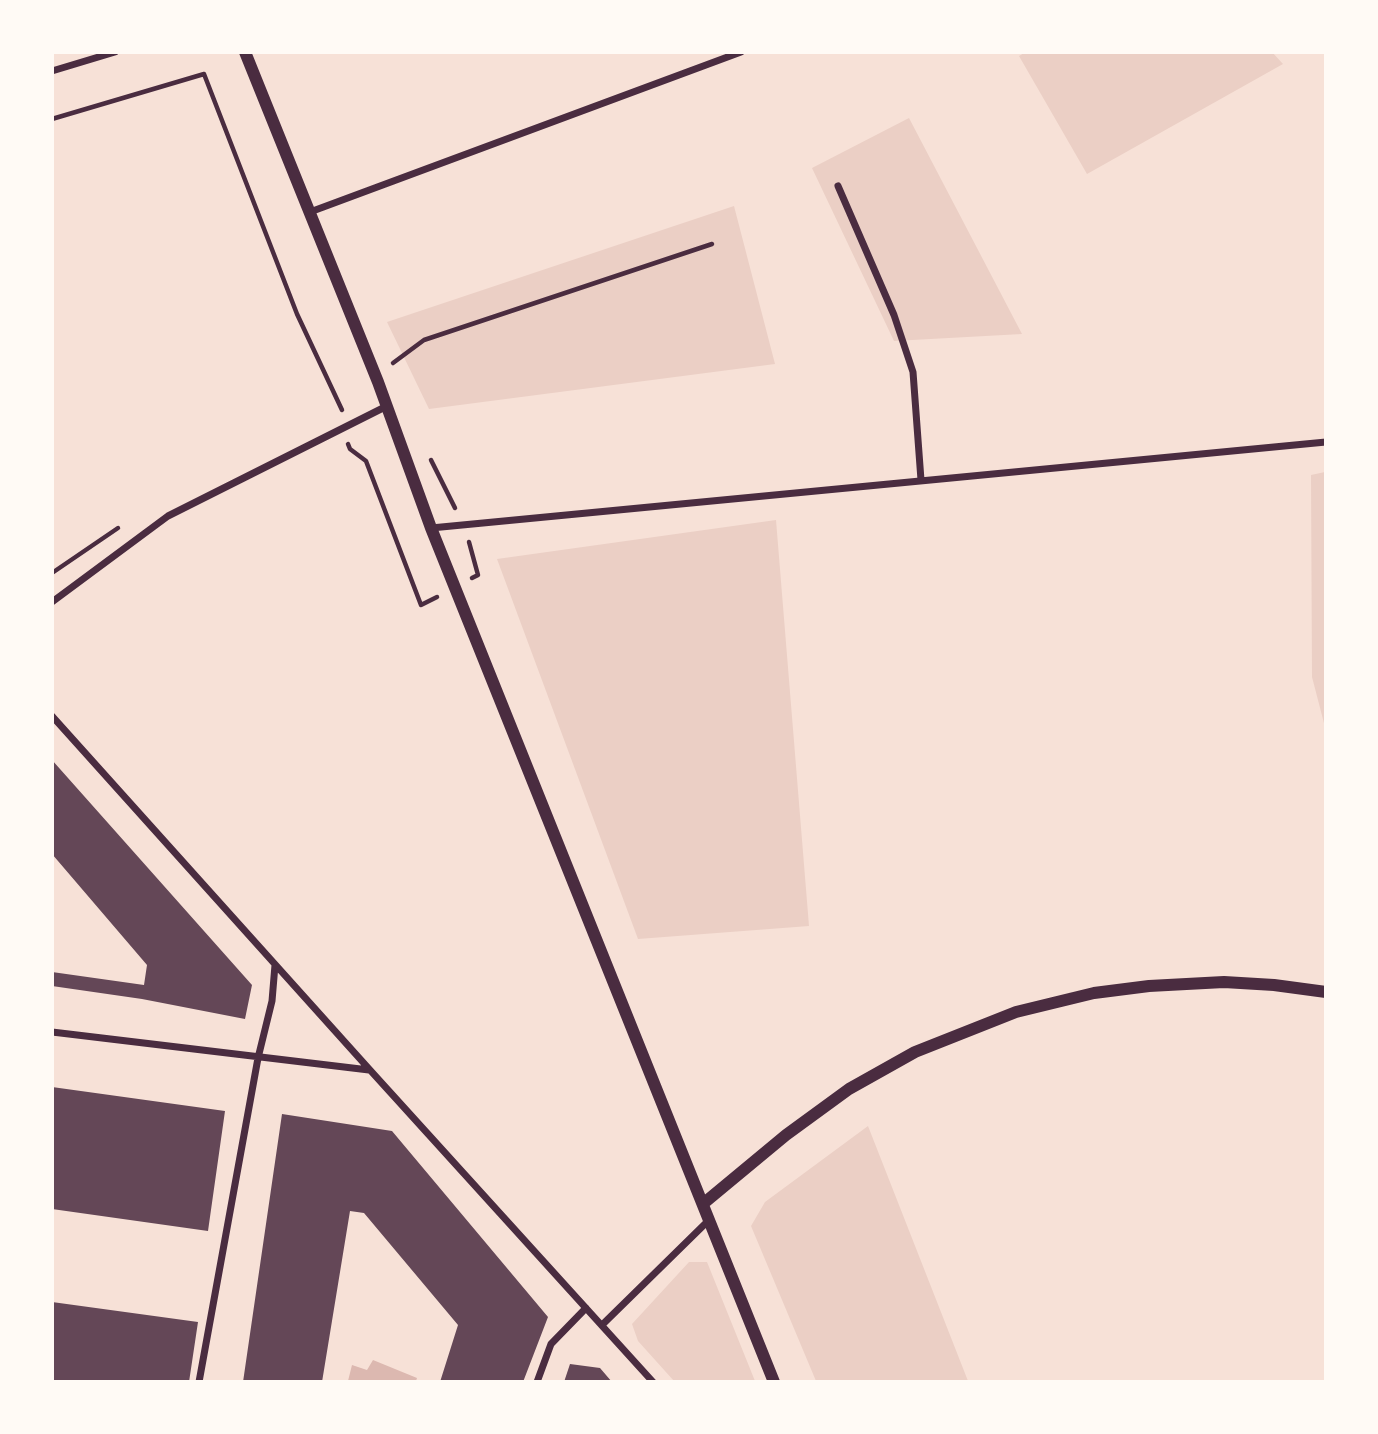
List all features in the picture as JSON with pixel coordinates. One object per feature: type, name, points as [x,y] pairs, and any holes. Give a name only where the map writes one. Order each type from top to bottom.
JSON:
[{"type":"street","points":[[52,71],[115,52]]},
{"type":"street","points":[[245,52],[387,406],[431,528],[774,1381]]},
{"type":"street","points":[[310,212],[741,52]]},
{"type":"street","points":[[838,186],[894,315],[913,372],[921,480]]},
{"type":"street","points":[[52,602],[168,516],[387,406]]},
{"type":"street","points":[[431,528],[1325,442]]},
{"type":"street","points":[[52,716],[653,1381]]},
{"type":"street","points":[[198,1381],[258,1058],[272,1001],[275,965]]},
{"type":"street","points":[[704,1202],[786,1135],[849,1089],[915,1052],[1016,1012],[1094,993],[1149,986],[1224,982],[1325,992]]},
{"type":"street","points":[[52,1032],[370,1070]]},
{"type":"street","points":[[602,1325],[710,1219]]},
{"type":"street","points":[[537,1381],[551,1344],[586,1308]]},
{"type":"path","points":[[52,119],[204,74],[297,314],[343,410]]},
{"type":"path","points":[[377,382],[390,366],[424,340],[712,244]]},
{"type":"shaded area","points":[[1272,52],[1283,64],[1087,174],[1019,56],[1024,53]]},
{"type":"shaded area","points":[[909,118],[1022,334],[894,341],[812,168]]},
{"type":"shaded area","points":[[734,206],[775,364],[429,409],[387,322]]},
{"type":"shaded area","points":[[1326,472],[1325,727],[1312,677],[1311,475]]},
{"type":"shaded area","points":[[776,520],[809,926],[638,939],[497,559]]},
{"type":"shaded area","points":[[868,1126],[968,1381],[816,1381],[751,1226],[765,1202]]},
{"type":"shaded area","points":[[689,1262],[707,1262],[755,1381],[674,1381],[638,1341],[632,1324]]},
{"type":"shaded area","points":[[373,1360],[417,1378],[416,1381],[348,1381],[352,1365],[367,1370]]},
{"type":"building","points":[[52,760],[252,985],[245,1019],[142,999],[52,986],[52,972],[144,985],[147,965],[52,854]]},
{"type":"building","points":[[52,1087],[225,1111],[208,1231],[52,1209]]},
{"type":"building","points":[[282,1114],[392,1131],[548,1317],[523,1382],[440,1382],[458,1325],[364,1213],[350,1211],[322,1382],[243,1382]]},
{"type":"building","points":[[52,1302],[198,1322],[189,1382],[52,1382]]},
{"type":"building","points":[[570,1364],[600,1368],[612,1382],[564,1382]]}]
